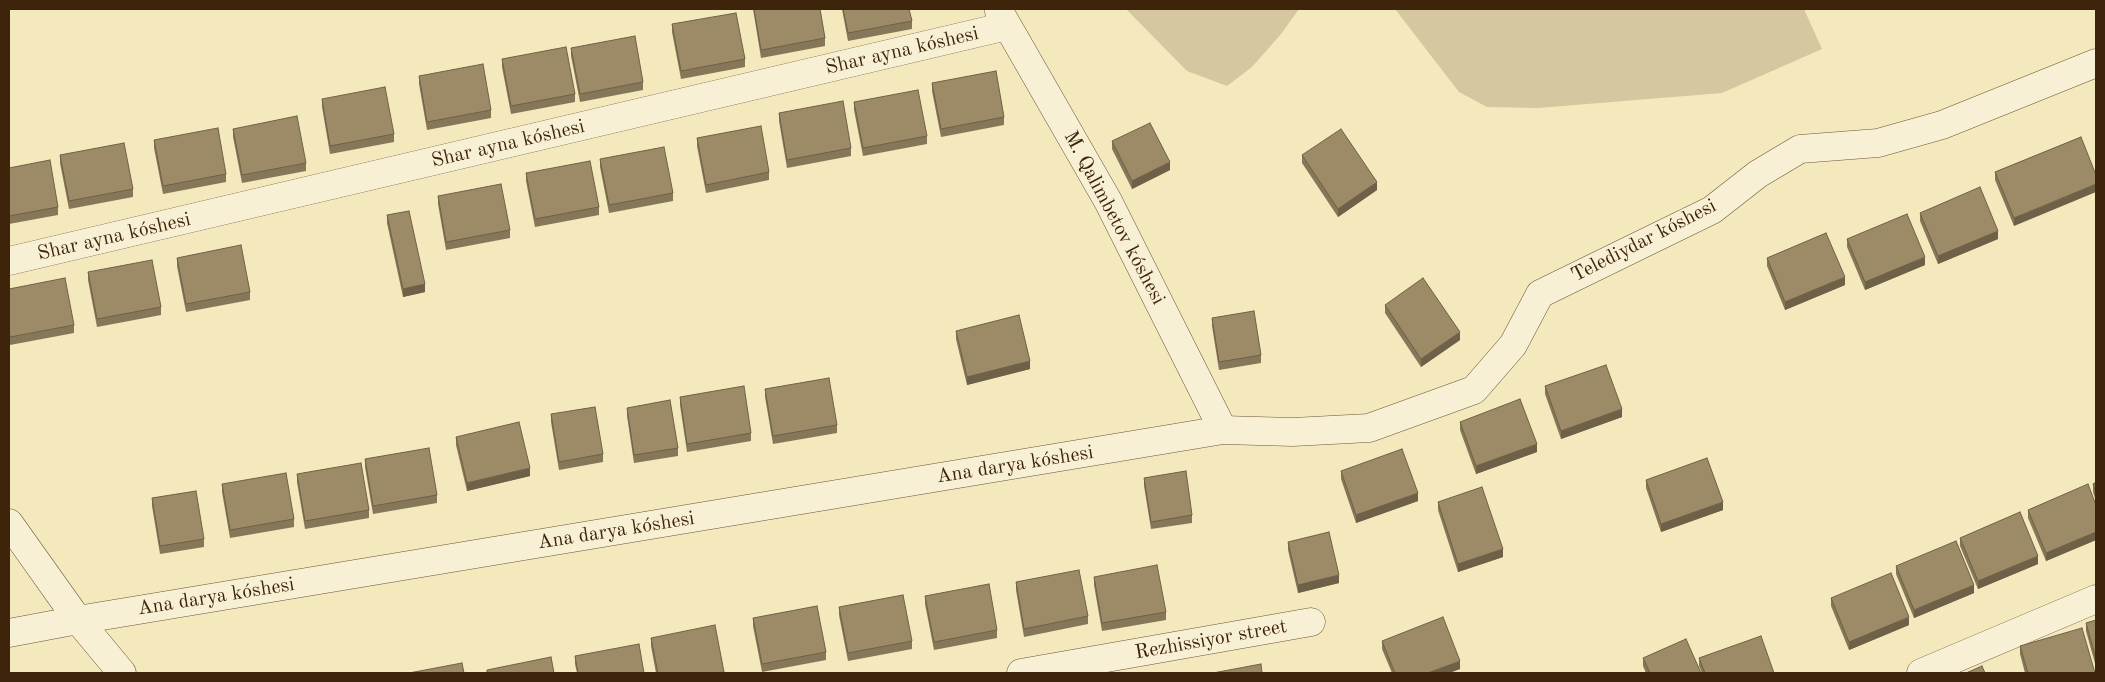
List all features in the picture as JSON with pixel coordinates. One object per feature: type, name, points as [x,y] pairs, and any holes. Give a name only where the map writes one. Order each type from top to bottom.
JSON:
[{"type":"street","name":"Shar ayna kóshesi","points":[[9,261],[1003,17]]},
{"type":"street","name":"M. Qalimbetov kóshesi","points":[[1003,17],[1108,201],[1223,430]]},
{"type":"street","name":"Telediydar kóshesi","points":[[1223,430],[1293,432],[1369,428],[1474,390],[1513,345],[1540,294],[1712,210],[1758,174],[1800,149],[1878,143],[1942,125],[2096,63]]},
{"type":"street","name":"Ana darya kóshesi","points":[[9,633],[1223,430]]},
{"type":"street","points":[[9,523],[78,620],[122,673]]},
{"type":"street","points":[[1921,673],[2096,599]]},
{"type":"street","name":"Rezhissiyor street","points":[[1021,673],[1311,622]]},
{"type":"shaded area","points":[[1126,9],[1299,9],[1281,34],[1252,67],[1227,86],[1187,71]]},
{"type":"shaded area","points":[[1395,9],[1804,9],[1822,49],[1722,93],[1538,108],[1487,107],[1459,92]]},
{"type":"building","points":[[754,9],[820,9],[825,38],[761,50]]},
{"type":"building","points":[[843,9],[909,9],[912,21],[848,33]]},
{"type":"building","points":[[736,13],[745,59],[681,71],[672,24]]},
{"type":"building","points":[[635,36],[643,82],[580,94],[571,48]]},
{"type":"building","points":[[566,47],[575,94],[511,106],[502,59]]},
{"type":"building","points":[[483,64],[491,110],[427,122],[419,76]]},
{"type":"building","points":[[996,71],[1004,117],[941,129],[932,83]]},
{"type":"building","points":[[385,87],[394,134],[330,146],[322,99]]},
{"type":"building","points":[[918,90],[927,136],[863,148],[854,102]]},
{"type":"building","points":[[843,101],[851,148],[787,160],[779,113]]},
{"type":"building","points":[[297,116],[306,163],[242,175],[233,129]]},
{"type":"building","points":[[1150,123],[1170,162],[1132,181],[1112,141]]},
{"type":"building","points":[[761,126],[769,172],[706,185],[697,138]]},
{"type":"building","points":[[218,128],[226,174],[163,186],[154,140]]},
{"type":"building","points":[[1341,129],[1377,182],[1338,209],[1302,155]]},
{"type":"building","points":[[2081,137],[2096,175],[2096,184],[2014,218],[1995,172]]},
{"type":"building","points":[[124,143],[133,189],[69,201],[60,155]]},
{"type":"building","points":[[664,147],[673,193],[609,205],[600,159]]},
{"type":"building","points":[[50,160],[58,207],[9,216],[9,168]]},
{"type":"building","points":[[590,161],[599,207],[535,219],[526,173]]},
{"type":"building","points":[[501,184],[510,230],[446,242],[438,196]]},
{"type":"building","points":[[1980,187],[1998,231],[1938,256],[1920,213]]},
{"type":"building","points":[[409,211],[425,284],[403,289],[387,215]]},
{"type":"building","points":[[1907,214],[1925,257],[1865,282],[1847,239]]},
{"type":"building","points":[[1826,233],[1845,277],[1785,302],[1767,258]]},
{"type":"building","points":[[241,245],[250,292],[186,304],[177,258]]},
{"type":"building","points":[[152,260],[161,307],[97,319],[88,272]]},
{"type":"building","points":[[65,278],[74,325],[10,337],[9,289]]},
{"type":"building","points":[[1423,278],[1460,332],[1421,359],[1385,305]]},
{"type":"building","points":[[1254,311],[1261,355],[1219,362],[1212,318]]},
{"type":"building","points":[[1019,315],[1030,361],[967,377],[956,331]]},
{"type":"building","points":[[1606,365],[1622,409],[1561,431],[1545,386]]},
{"type":"building","points":[[829,378],[837,425],[773,436],[765,389]]},
{"type":"building","points":[[744,386],[751,433],[687,444],[680,397]]},
{"type":"building","points":[[1520,399],[1537,444],[1476,466],[1460,422]]},
{"type":"building","points":[[670,400],[678,448],[634,455],[627,408]]},
{"type":"building","points":[[595,407],[603,454],[559,462],[551,414]]},
{"type":"building","points":[[519,422],[530,468],[467,483],[456,437]]},
{"type":"building","points":[[429,448],[437,495],[373,506],[365,459]]},
{"type":"building","points":[[1402,449],[1418,493],[1356,515],[1341,471]]},
{"type":"building","points":[[1707,458],[1723,502],[1661,524],[1646,480]]},
{"type":"building","points":[[361,463],[369,510],[305,521],[297,474]]},
{"type":"building","points":[[1186,471],[1192,515],[1151,522],[1144,478]]},
{"type":"building","points":[[286,473],[294,519],[230,530],[222,484]]},
{"type":"building","points":[[2096,482],[2096,493],[2093,484]]},
{"type":"building","points":[[2088,484],[2096,505],[2096,532],[2046,553],[2028,510]]},
{"type":"building","points":[[1482,487],[1503,549],[1458,564],[1438,502]]},
{"type":"building","points":[[196,491],[204,539],[160,546],[152,498]]},
{"type":"building","points":[[2020,512],[2038,556],[1978,581],[1960,538]]},
{"type":"building","points":[[1329,532],[1339,575],[1298,585],[1288,542]]},
{"type":"building","points":[[1956,541],[1974,585],[1914,610],[1896,566]]},
{"type":"building","points":[[1157,565],[1166,612],[1102,623],[1094,577]]},
{"type":"building","points":[[1079,570],[1088,616],[1024,629],[1016,582]]},
{"type":"building","points":[[1891,573],[1909,617],[1849,642],[1831,598]]},
{"type":"building","points":[[989,584],[997,630],[934,642],[925,596]]},
{"type":"building","points":[[903,595],[912,641],[848,653],[839,607]]},
{"type":"building","points":[[817,606],[826,652],[762,664],[753,618]]},
{"type":"building","points":[[1443,617],[1460,661],[1428,673],[1395,673],[1382,641]]},
{"type":"building","points":[[2096,620],[2096,659],[2086,623]]},
{"type":"building","points":[[715,625],[724,672],[658,673],[651,638]]},
{"type":"building","points":[[2082,628],[2095,673],[2028,673],[2020,646]]},
{"type":"building","points":[[1761,636],[1774,673],[1705,673],[1699,658]]},
{"type":"building","points":[[1686,639],[1701,673],[1650,673],[1643,658]]},
{"type":"building","points":[[639,644],[644,673],[578,673],[575,656]]},
{"type":"building","points":[[551,657],[554,673],[487,673],[487,670]]},
{"type":"building","points":[[462,663],[464,673],[409,673]]},
{"type":"building","points":[[1261,664],[1262,673],[1213,673]]},
{"type":"building","points":[[1982,666],[1985,673],[1966,673]]}]
